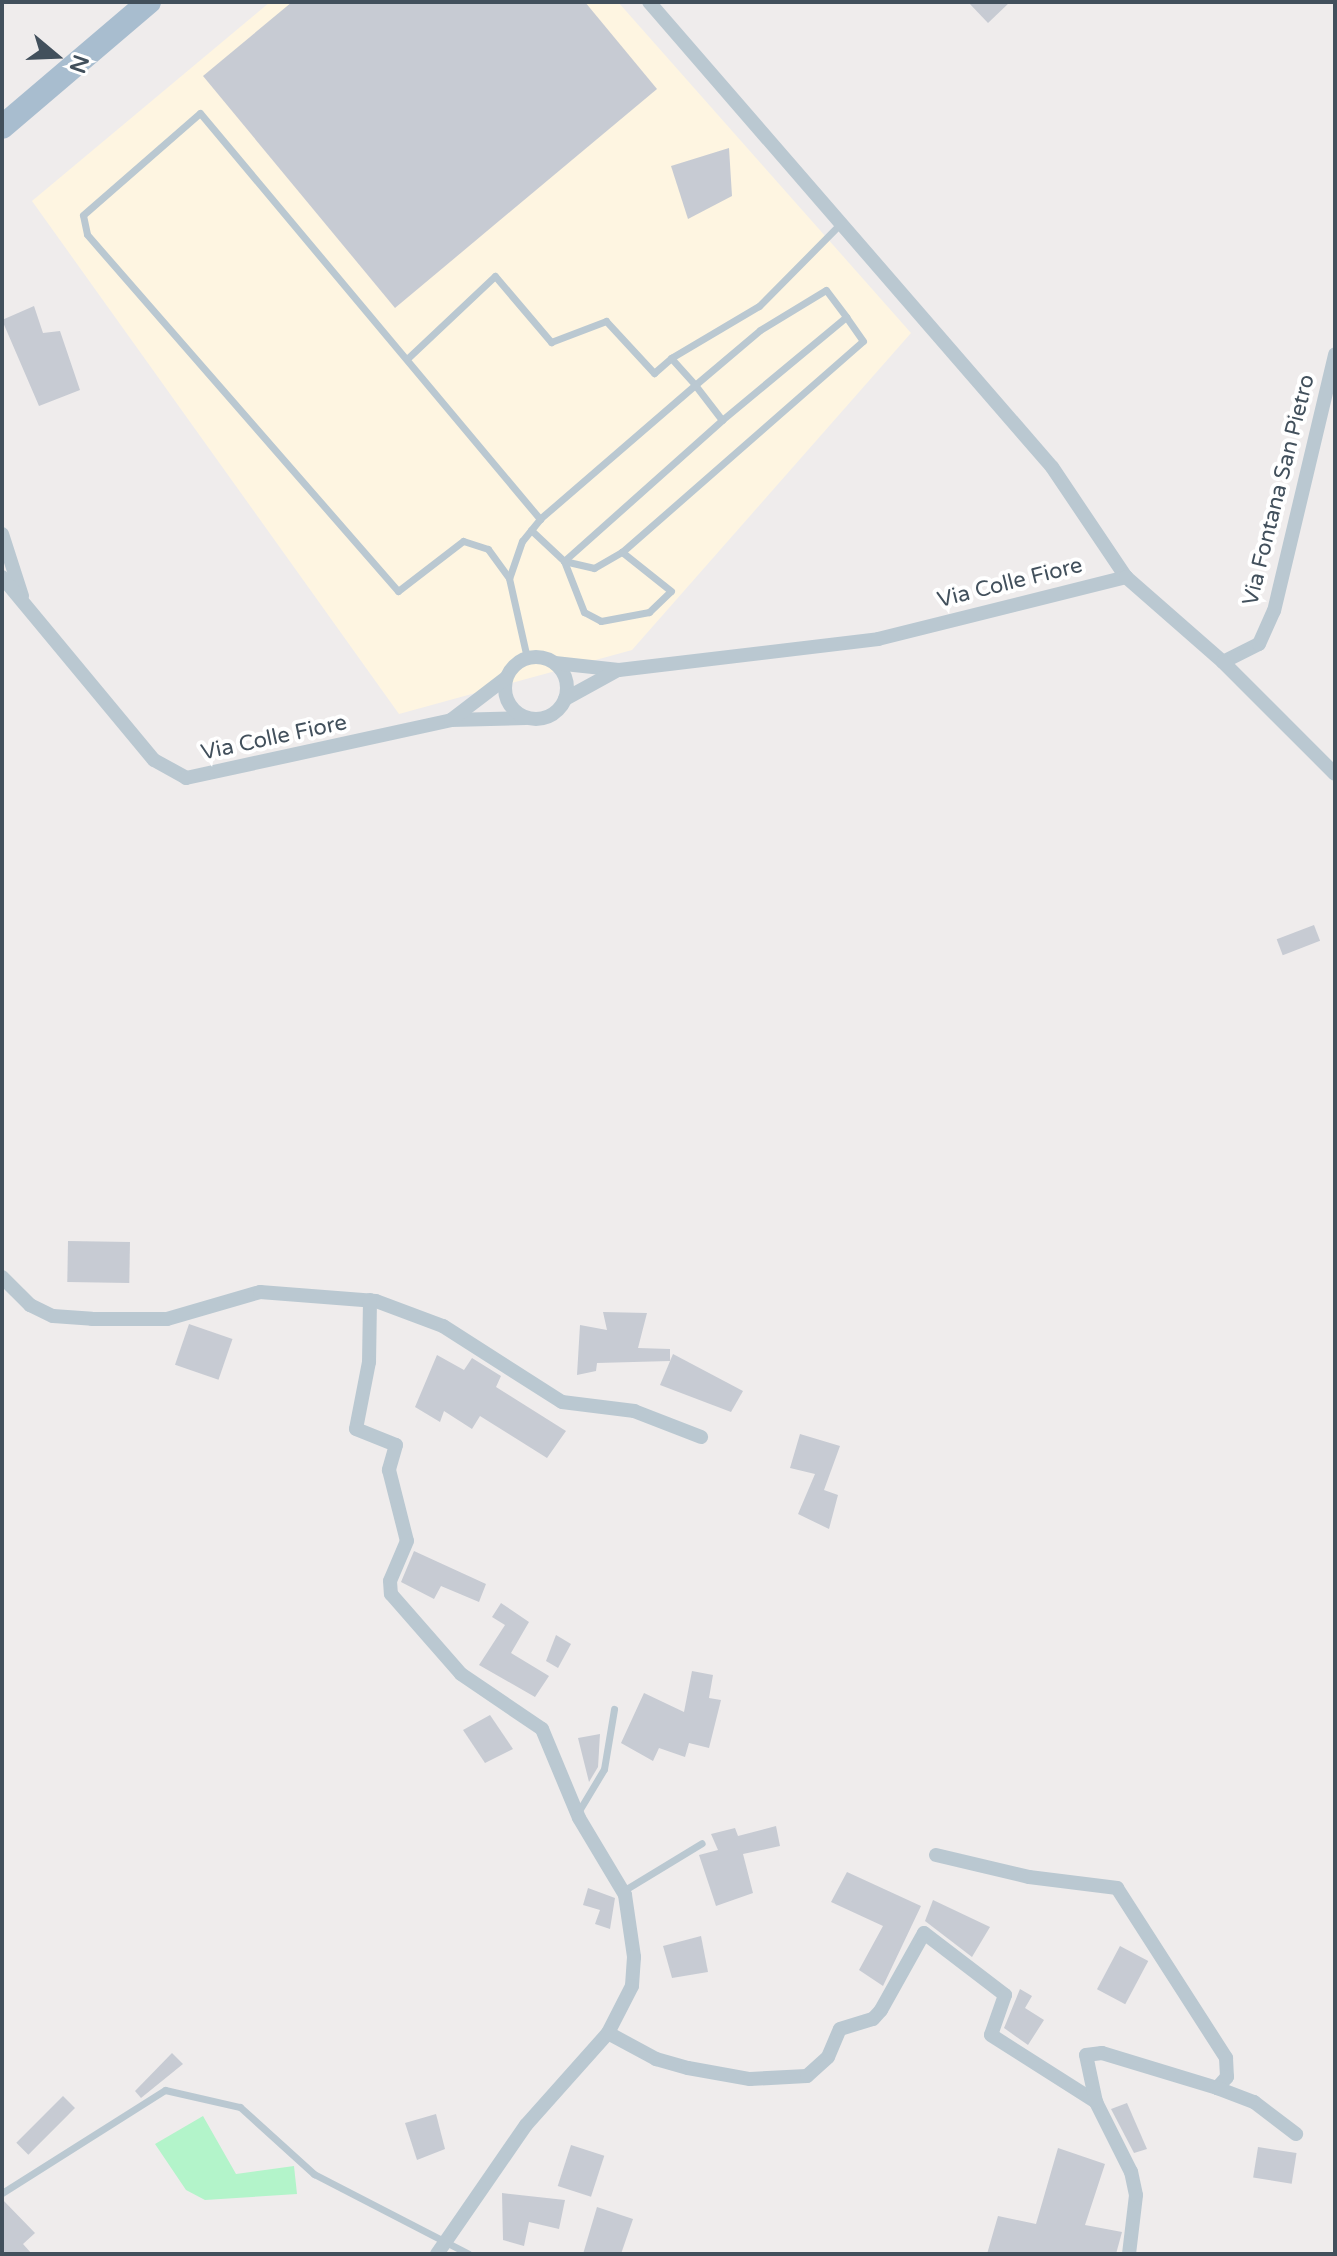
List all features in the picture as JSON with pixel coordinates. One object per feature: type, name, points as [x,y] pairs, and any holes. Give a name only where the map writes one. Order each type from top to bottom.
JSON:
[{"type":"main road","points":[[2,127],[149,2]]},
{"type":"street","points":[[649,2],[1052,467],[1126,577],[1223,662],[1335,774]]},
{"type":"street","name":"Via Fontana San Pietro","points":[[1223,662],[1259,644],[1274,611],[1335,354]]},
{"type":"street","points":[[2,534],[25,604]]},
{"type":"street","name":"Via Colle Fiore","points":[[2,577],[154,760],[186,778],[451,720],[526,718]]},
{"type":"street","name":"Via Colle Fiore","points":[[555,663],[619,670],[878,639],[1126,577]]},
{"type":"street","points":[[2,594],[25,604]]},
{"type":"street","points":[[527,658],[555,663],[566,679],[565,699],[547,717],[526,718],[510,706],[506,678],[527,658]]},
{"type":"street","name":"Via Colle Fiore","points":[[565,699],[619,670]]},
{"type":"street","name":"Via Colle Fiore","points":[[451,720],[506,678]]},
{"type":"street","points":[[2,1277],[30,1305],[53,1316],[92,1319],[167,1319],[260,1292],[370,1300],[443,1326],[562,1402],[634,1411],[701,1437]]},
{"type":"street","points":[[370,1300],[369,1362],[356,1429],[396,1445],[389,1470],[407,1541],[390,1581],[391,1594],[461,1674],[542,1729],[577,1814],[623,1891],[632,1927],[632,1986],[608,2033],[526,2125],[448,2243],[437,2254]]},
{"type":"street","points":[[936,1855],[1029,1877],[1117,1888],[1226,2058],[1227,2077],[1217,2088]]},
{"type":"street","points":[[608,2033],[656,2059],[688,2068],[750,2079],[807,2076],[828,2057],[840,2029],[881,2010],[924,1933],[1005,1995],[991,2035],[1096,2102]]},
{"type":"street","points":[[1129,2254],[1136,2195],[1131,2172],[1096,2102],[1086,2055],[1102,2053],[1217,2088],[1254,2102],[1296,2134]]},
{"type":"lane","points":[[527,658],[509,578],[488,549],[463,541],[398,591],[87,234],[83,215],[200,113],[409,357],[540,519]]},
{"type":"lane","points":[[409,357],[495,276],[551,342],[606,321],[654,373],[671,358],[759,306],[841,223]]},
{"type":"lane","points":[[509,578],[531,530],[540,519],[760,330],[826,290],[863,341],[622,552],[594,568],[564,561]]},
{"type":"lane","points":[[564,561],[722,420],[846,317]]},
{"type":"lane","points":[[671,358],[722,420]]},
{"type":"lane","points":[[531,530],[564,561],[584,612],[601,621],[649,612],[671,591],[622,552]]},
{"type":"lane","points":[[577,1814],[604,1769],[614,1709]]},
{"type":"lane","points":[[623,1891],[702,1843]]},
{"type":"lane","points":[[2,2193],[165,2090],[240,2107],[314,2174],[469,2254]]},
{"type":"shaded area","points":[[270,2],[618,2],[911,333],[632,650],[399,714],[32,201]]},
{"type":"green space","points":[[203,2116],[236,2174],[294,2166],[297,2194],[205,2200],[186,2190],[155,2144]]},
{"type":"building","points":[[292,2],[585,2],[657,89],[395,308],[203,76]]},
{"type":"building","points":[[968,2],[1010,2],[988,23]]},
{"type":"building","points":[[729,148],[732,196],[688,219],[671,166]]},
{"type":"building","points":[[34,306],[43,333],[60,331],[80,390],[39,406],[2,320]]},
{"type":"building","points":[[1314,925],[1320,941],[1283,955],[1277,939]]},
{"type":"building","points":[[68,1241],[130,1242],[129,1283],[67,1282]]},
{"type":"building","points":[[603,1312],[647,1313],[638,1348],[670,1349],[670,1361],[597,1363],[596,1371],[577,1375],[580,1325],[607,1330]]},
{"type":"building","points":[[189,1324],[232,1339],[218,1380],[175,1365]]},
{"type":"building","points":[[673,1354],[743,1391],[731,1412],[660,1385]]},
{"type":"building","points":[[437,1355],[464,1370],[472,1358],[501,1376],[496,1387],[566,1431],[547,1458],[480,1416],[472,1429],[444,1411],[440,1422],[415,1407]]},
{"type":"building","points":[[800,1434],[840,1446],[824,1490],[838,1495],[829,1529],[798,1514],[815,1474],[790,1468]]},
{"type":"building","points":[[414,1551],[486,1584],[479,1602],[441,1586],[434,1599],[401,1582]]},
{"type":"building","points":[[501,1603],[529,1622],[511,1653],[549,1676],[535,1697],[479,1665],[505,1625],[492,1617]]},
{"type":"building","points":[[556,1635],[571,1644],[558,1668],[546,1661]]},
{"type":"building","points":[[692,1671],[713,1675],[709,1698],[721,1700],[709,1748],[689,1743],[685,1757],[659,1748],[653,1761],[621,1743],[644,1693],[684,1712]]},
{"type":"building","points":[[490,1715],[513,1749],[485,1763],[463,1730]]},
{"type":"building","points":[[600,1734],[598,1767],[589,1782],[578,1738]]},
{"type":"building","points":[[776,1826],[780,1846],[743,1854],[753,1893],[716,1906],[699,1855],[718,1850],[711,1834],[735,1828],[738,1836]]},
{"type":"building","points":[[847,1872],[921,1906],[883,1986],[859,1970],[883,1926],[831,1902]]},
{"type":"building","points":[[588,1888],[615,1898],[610,1929],[595,1924],[600,1910],[583,1905]]},
{"type":"building","points":[[933,1900],[990,1927],[972,1957],[925,1921]]},
{"type":"building","points":[[701,1936],[708,1972],[672,1978],[663,1946]]},
{"type":"building","points":[[1120,1946],[1148,1961],[1125,2004],[1097,1989]]},
{"type":"building","points":[[1020,1989],[1032,1996],[1025,2008],[1044,2020],[1028,2045],[1004,2028]]},
{"type":"building","points":[[172,2053],[183,2064],[141,2098],[135,2091]]},
{"type":"building","points":[[63,2096],[75,2108],[28,2155],[16,2143]]},
{"type":"building","points":[[1127,2103],[1147,2149],[1134,2153],[1111,2109]]},
{"type":"building","points":[[436,2114],[445,2149],[417,2160],[405,2123]]},
{"type":"building","points":[[571,2145],[604,2156],[591,2197],[558,2186]]},
{"type":"building","points":[[1258,2147],[1297,2153],[1292,2184],[1253,2178]]},
{"type":"building","points":[[1058,2148],[1105,2164],[1085,2225],[1122,2232],[1116,2254],[987,2254],[998,2216],[1036,2224]]},
{"type":"building","points":[[502,2193],[565,2200],[559,2229],[529,2222],[524,2246],[503,2240]]},
{"type":"building","points":[[2,2199],[35,2233],[23,2244],[32,2254],[2,2254]]},
{"type":"building","points":[[597,2207],[633,2219],[621,2254],[583,2254]]}]
